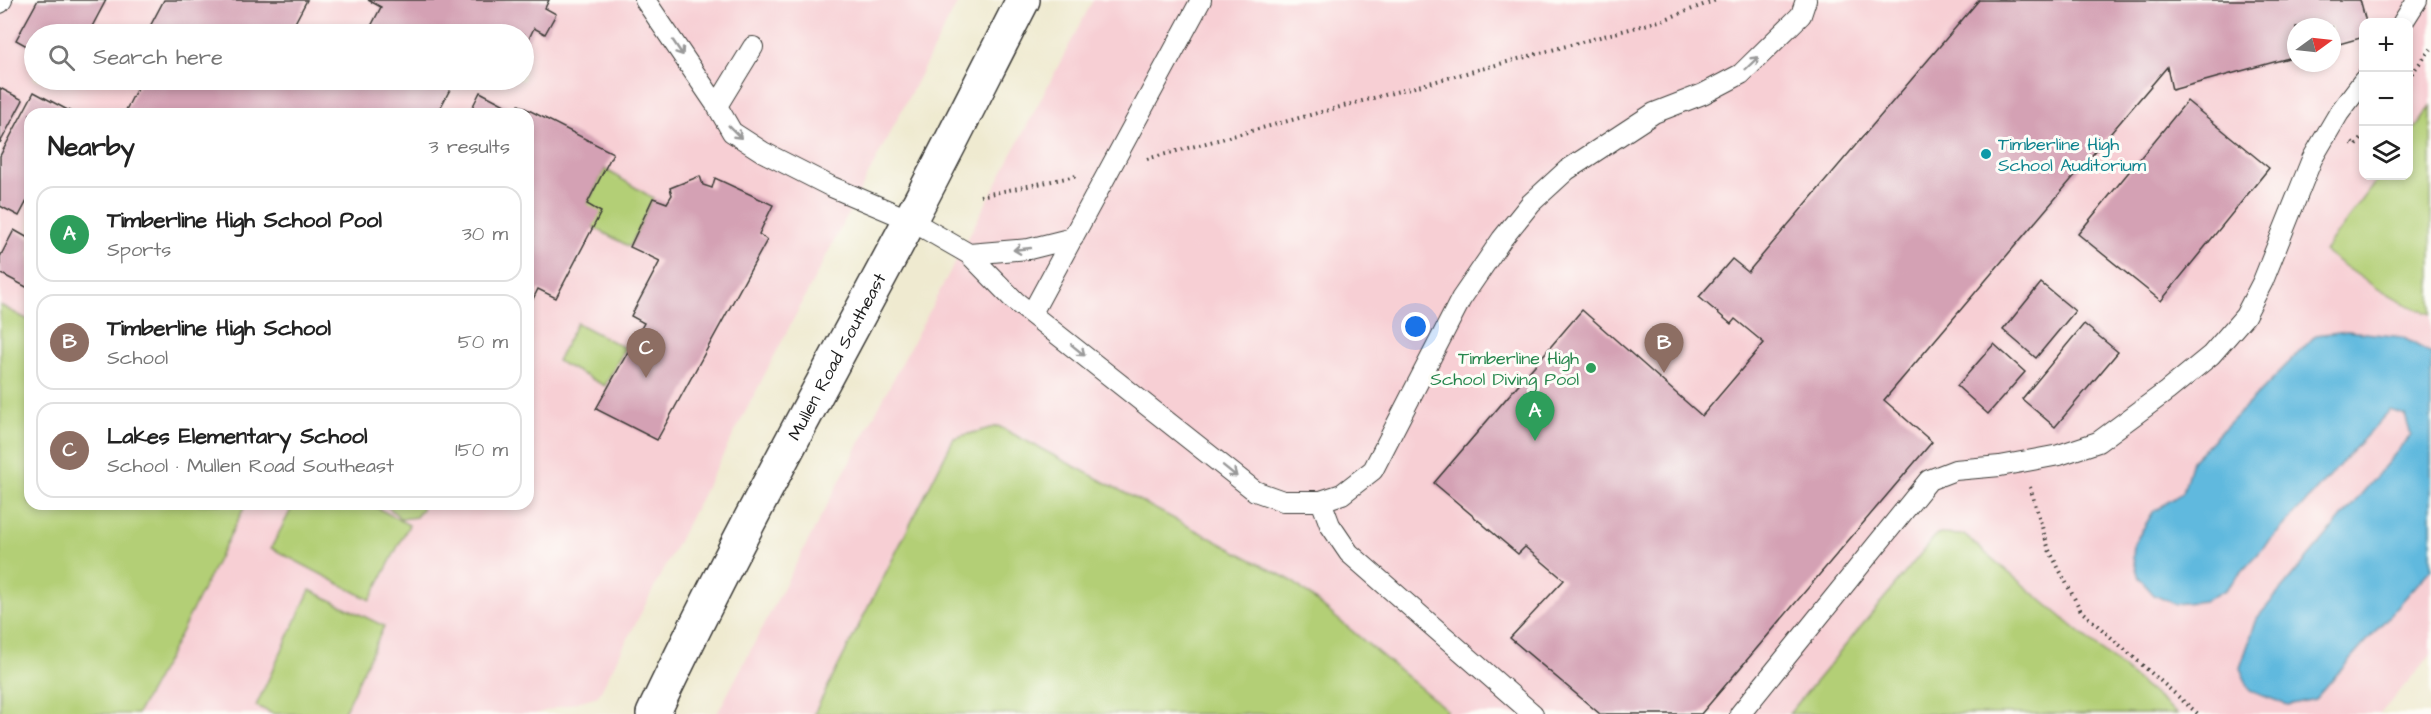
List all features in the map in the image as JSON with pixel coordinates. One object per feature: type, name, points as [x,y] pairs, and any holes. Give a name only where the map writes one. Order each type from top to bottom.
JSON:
[{"type":"street","name":"Mullen Road Southeast","points":[[653,714],[691,634],[788,446],[910,220],[1023,0]]},
{"type":"lane","points":[[645,0],[732,132],[763,152],[832,187],[910,220],[969,254],[1015,301],[1255,491],[1283,501],[1322,501],[1342,494],[1373,470],[1461,299],[1502,239],[1531,203],[1567,170],[1654,113],[1702,94],[1741,74],[1801,15],[1806,0]]},
{"type":"lane","points":[[1032,313],[1201,0]]},
{"type":"lane","points":[[2406,18],[2417,0]]},
{"type":"lane","points":[[717,106],[753,47]]},
{"type":"lane","points":[[1740,714],[1929,480],[1955,470],[2060,455],[2097,442],[2167,391],[2217,347],[2245,316],[2263,281],[2312,159],[2339,113],[2359,87]]},
{"type":"lane","points":[[969,254],[1029,249],[1073,238]]},
{"type":"lane","points":[[1322,501],[1330,525],[1349,553],[1533,714]]},
{"type":"path","points":[[980,196],[1111,168],[1663,20],[1716,0]]},
{"type":"path","points":[[2413,73],[2431,49]]},
{"type":"path","points":[[2022,462],[2049,550],[2081,611],[2198,714]]},
{"type":"shaded area","points":[[0,0],[959,0],[598,696],[535,714],[0,714]]},
{"type":"shaded area","points":[[1093,0],[2431,0],[2431,655],[2380,714],[717,714]]},
{"type":"green space","points":[[2431,106],[2431,314],[2389,295],[2324,251],[2377,180],[2413,180],[2413,131]]},
{"type":"green space","points":[[605,169],[653,198],[630,247],[593,227],[587,204]]},
{"type":"green space","points":[[0,305],[24,318],[24,510],[243,510],[137,714],[0,714]]},
{"type":"green space","points":[[577,323],[625,348],[605,386],[557,361]]},
{"type":"green space","points":[[998,426],[1292,581],[1447,710],[1444,714],[814,714],[954,438]]},
{"type":"green space","points":[[291,510],[381,510],[409,525],[370,600],[271,548]]},
{"type":"green space","points":[[391,510],[421,510],[416,517],[401,519]]},
{"type":"green space","points":[[1937,534],[1964,535],[2177,714],[1789,714]]},
{"type":"green space","points":[[310,590],[384,626],[343,714],[273,714],[256,706]]},
{"type":"water","points":[[2347,331],[2402,337],[2431,353],[2431,569],[2315,699],[2288,705],[2250,691],[2240,668],[2257,618],[2411,435],[2405,415],[2390,410],[2225,590],[2205,601],[2174,604],[2154,595],[2139,578],[2133,558],[2134,544],[2153,512],[2183,492],[2192,461],[2316,335]]},
{"type":"building","points":[[38,0],[106,0],[93,24],[25,24]]},
{"type":"building","points":[[164,0],[307,0],[294,24],[151,24]]},
{"type":"building","points":[[368,0],[549,0],[545,8],[556,14],[545,34],[534,28],[534,24],[372,24],[381,7]]},
{"type":"building","points":[[1979,0],[2360,0],[2365,18],[2359,18],[2359,38],[2341,43],[2341,18],[2287,18],[2287,58],[2172,90],[2167,67],[1884,400],[1932,442],[1701,714],[1600,714],[1510,638],[1564,580],[1525,547],[1518,554],[1434,483],[1582,310],[1702,416],[1764,343],[1735,319],[1731,324],[1699,297],[1732,259],[1748,272]]},
{"type":"building","points":[[24,25],[24,44],[16,40]]},
{"type":"building","points":[[0,88],[23,100],[0,143]]},
{"type":"building","points":[[136,90],[450,90],[440,108],[127,108]]},
{"type":"building","points":[[34,92],[64,108],[26,108]]},
{"type":"building","points":[[480,92],[510,108],[472,108]]},
{"type":"building","points":[[2187,101],[2269,168],[2161,301],[2078,234]]},
{"type":"building","points":[[24,111],[24,206],[19,216],[0,206],[0,156]]},
{"type":"building","points":[[534,113],[613,153],[587,204],[601,212],[556,298],[538,289],[534,297]]},
{"type":"building","points":[[700,176],[703,185],[712,188],[715,178],[773,205],[759,234],[767,240],[657,440],[596,409],[644,323],[631,316],[660,261],[630,247],[653,198],[667,203],[672,195],[670,188]]},
{"type":"building","points":[[14,230],[24,236],[24,286],[0,273],[0,257]]},
{"type":"building","points":[[2041,283],[2075,311],[2036,358],[2003,330]]},
{"type":"building","points":[[2084,324],[2118,352],[2055,427],[2022,399]]},
{"type":"building","points":[[1994,344],[2025,372],[1988,414],[1957,386]]},
{"type":"place","name":"Timberline High School Auditorium","points":[[1986,154]]},
{"type":"place","name":"Timberline High School Diving Pool","points":[[1591,368]]},
{"type":"place","name":"Timberline High School","points":[[1664,373]]},
{"type":"place","name":"Lakes Elementary School","points":[[646,378]]},
{"type":"place","name":"Timberline High School Pool","points":[[1535,441]]}]
